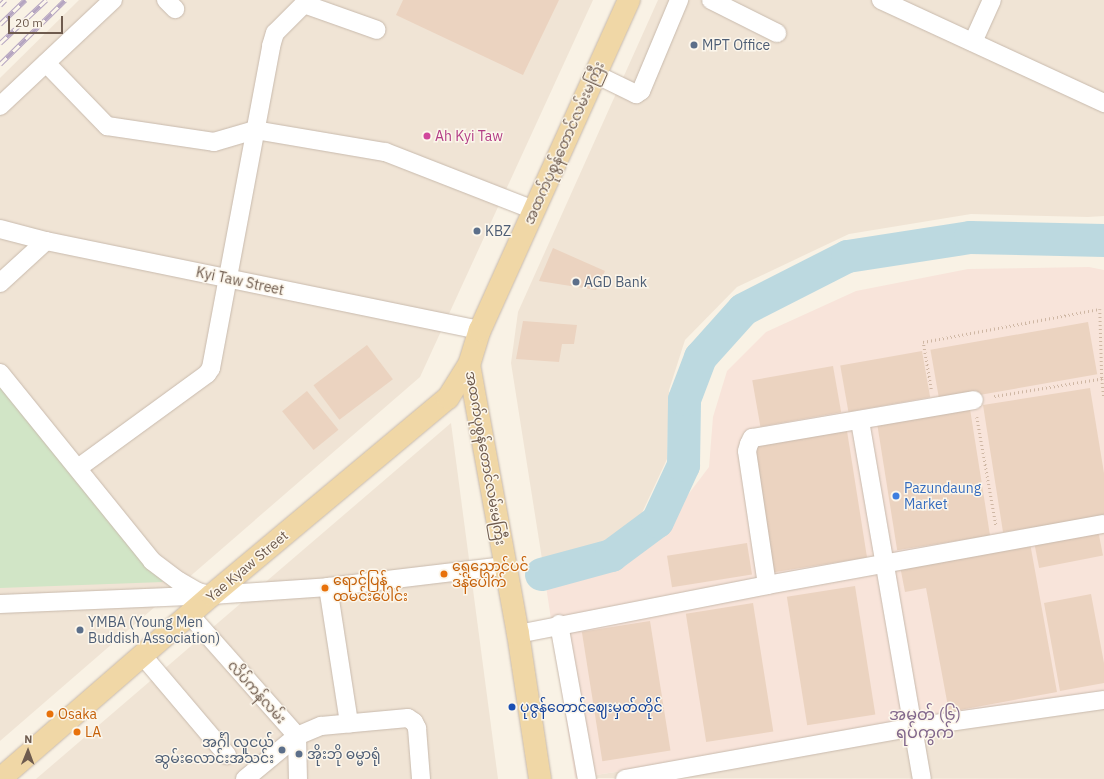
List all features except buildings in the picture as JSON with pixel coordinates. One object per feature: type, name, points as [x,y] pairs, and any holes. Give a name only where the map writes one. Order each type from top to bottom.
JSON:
[{"type":"main road","name":"အထက်ပုစွန်တောင်လမ်းမကြီး","points":[[540,779],[518,634],[469,365],[480,330],[629,0]]},
{"type":"main road","name":"Yae Kyaw Street","points":[[0,779],[212,595],[448,398],[469,365]]},
{"type":"street","points":[[0,106],[113,0]]},
{"type":"street","points":[[595,74],[636,94],[641,92],[679,0]]},
{"type":"street","points":[[711,0],[777,33]]},
{"type":"street","points":[[881,0],[1104,104]]},
{"type":"street","points":[[973,42],[992,0]]},
{"type":"street","points":[[78,468],[207,374],[213,362],[268,56],[275,33],[306,2],[377,30]]},
{"type":"street","points":[[46,63],[107,126],[214,142],[255,130],[385,152],[534,210]]},
{"type":"street","name":"Kyi Taw Street","points":[[0,229],[46,241],[480,330]]},
{"type":"street","points":[[0,283],[46,241]]},
{"type":"street","points":[[0,373],[152,561],[198,592],[212,595]]},
{"type":"street","points":[[767,585],[747,451],[748,444],[752,438],[860,421],[974,400]]},
{"type":"street","points":[[860,421],[922,779]]},
{"type":"street","points":[[518,634],[559,624],[1104,524]]},
{"type":"street","points":[[0,604],[212,595],[328,588],[505,566]]},
{"type":"street","points":[[328,588],[348,723]]},
{"type":"street","name":"လိပ်ကန်လမ်း","points":[[190,615],[296,736],[298,779]]},
{"type":"street","points":[[559,624],[587,779]]},
{"type":"street","points":[[143,656],[226,755]]},
{"type":"street","points":[[625,779],[704,772],[914,727],[1104,700]]},
{"type":"street","points":[[245,779],[296,736],[321,726],[408,718],[414,722],[417,728],[421,779]]},
{"type":"path","points":[[934,408],[923,342],[1100,309],[1104,397]]},
{"type":"path","points":[[999,543],[974,400],[1102,378]]},
{"type":"shaded area","points":[[79,0],[593,0],[420,377],[0,741],[0,78]]},
{"type":"shaded area","points":[[658,0],[1104,0],[1104,216],[1088,217],[971,214],[849,234],[737,287],[685,340],[669,390],[667,459],[641,515],[605,546],[542,559],[511,363],[518,312]]},
{"type":"shaded area","name":"Pazundaung Market","points":[[1089,267],[1104,270],[1104,700],[575,778],[546,586],[618,568],[665,525],[709,467],[713,417],[727,371],[766,332],[856,291],[968,269]]},
{"type":"shaded area","points":[[451,423],[498,779],[36,779]]},
{"type":"shaded area","points":[[1104,700],[1104,779],[575,778]]},
{"type":"green space","points":[[0,385],[163,582],[0,588]]},
{"type":"waterway","points":[[541,574],[611,555],[657,521],[683,465],[684,399],[700,357],[743,309],[847,256],[970,237],[1104,240]]},
{"type":"railway","points":[[0,5],[5,0]]},
{"type":"railway","points":[[0,24],[25,0]]},
{"type":"railway","points":[[0,43],[46,0]]},
{"type":"railway","points":[[0,64],[65,0]]},
{"type":"place","name":"MPT Office","points":[[694,45]]},
{"type":"place","name":"Ah Kyi Taw","points":[[427,136]]},
{"type":"place","name":"KBZ","points":[[477,231]]},
{"type":"place","name":"AGD Bank","points":[[576,282]]},
{"type":"place","name":"Pazundaung Market","points":[[896,496]]},
{"type":"place","name":"ရွှေညောင်ပင် ဒန်ပေါက်","points":[[444,574]]},
{"type":"place","name":"ရောင်ပြန် ထမင်းပေါင်း","points":[[325,588]]},
{"type":"place","name":"YMBA (Young Men Buddish Association)","points":[[80,630]]},
{"type":"place","name":"ပုဇွန်တောင်ဈေးမှတ်တိုင်","points":[[512,707]]},
{"type":"place","name":"Osaka","points":[[50,714]]},
{"type":"place","name":"LA","points":[[77,732]]},
{"type":"place","name":"အင်္ဂါ လူငယ် ဆွမ်းလောင်းအသင်း","points":[[282,750]]},
{"type":"place","name":"အိုးဘို ဓမ္မာရုံ","points":[[299,754]]},
{"type":"district","name":"အမှတ် (၆) ရပ်ကွက်","points":[[925,723]]}]
